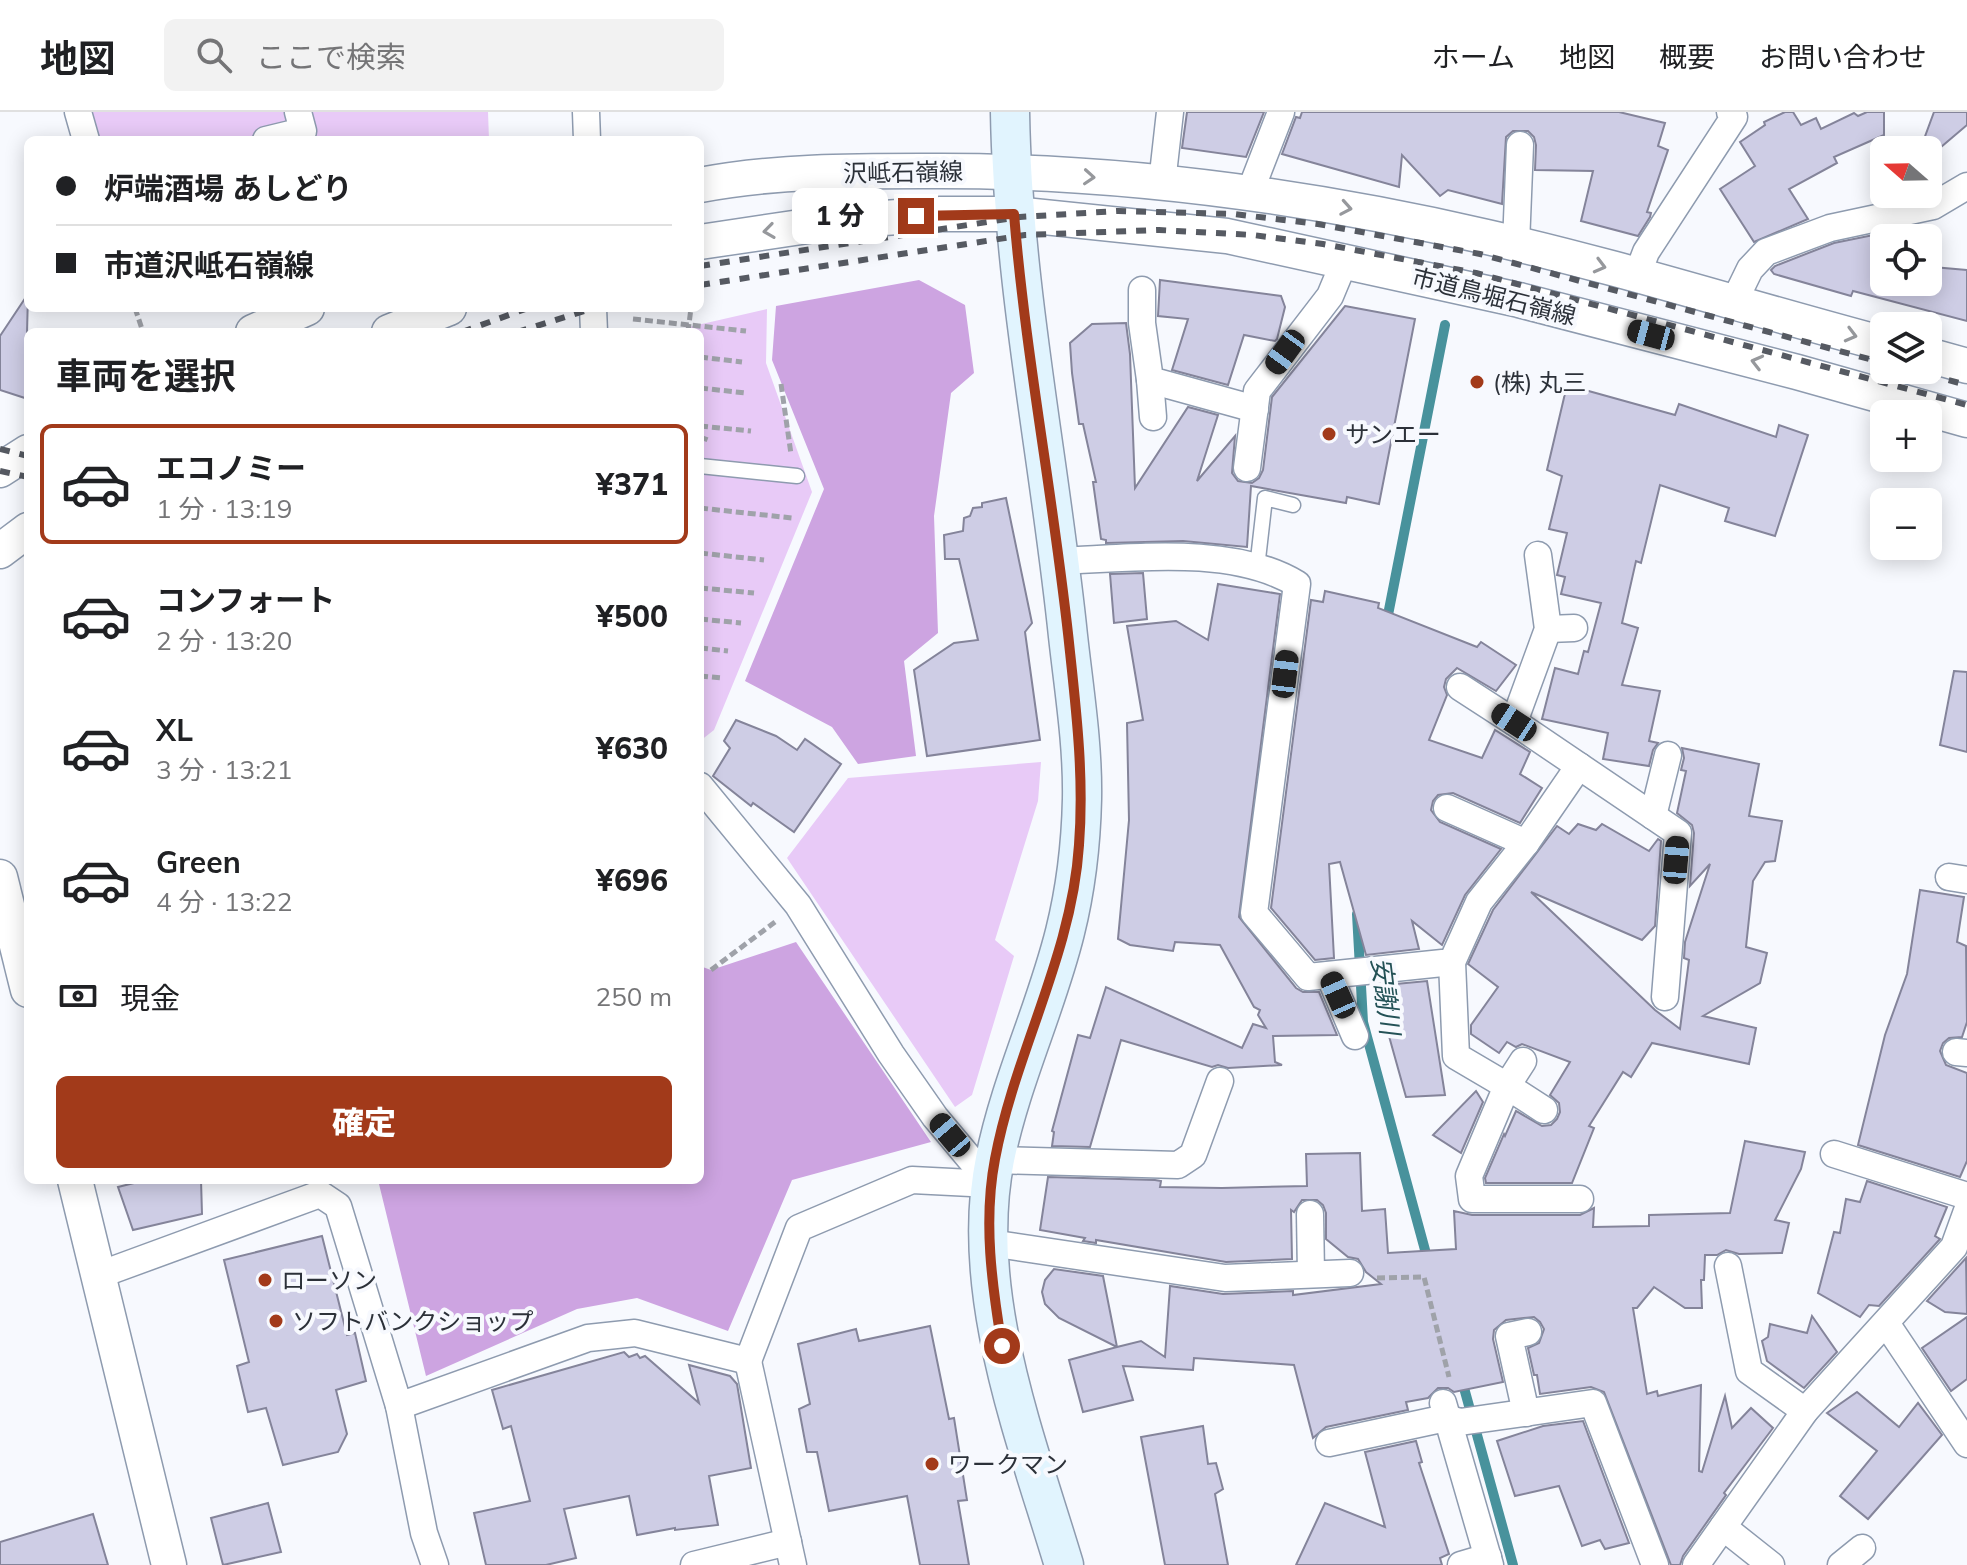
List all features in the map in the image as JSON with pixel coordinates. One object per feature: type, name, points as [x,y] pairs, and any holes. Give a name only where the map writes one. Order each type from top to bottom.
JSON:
[{"type":"main road","points":[[1010,112],[1011,171],[1020,285],[1061,561],[1082,796],[1079,848],[1065,934],[1008,1102],[993,1172],[990,1243],[993,1293],[1002,1346],[1064,1565]]},
{"type":"street","points":[[78,112],[85,136]]},
{"type":"street","points":[[282,136],[303,131],[298,112]]},
{"type":"street","points":[[586,112],[587,136]]},
{"type":"street","points":[[1162,183],[1170,112]]},
{"type":"street","points":[[1250,192],[1281,112]]},
{"type":"street","points":[[1637,276],[1646,252],[1733,114]]},
{"type":"street","points":[[1516,244],[1520,145]]},
{"type":"street","points":[[1011,171],[1250,192],[1442,227],[1637,276],[1870,340]]},
{"type":"street","name":"沢岻石嶺線","points":[[704,184],[826,172],[1011,171]]},
{"type":"street","points":[[1733,304],[1750,269],[1766,252],[1830,228],[1933,206],[1967,186]]},
{"type":"street","name":"市道鳥堀石嶺線","points":[[704,241],[841,221],[941,214],[1014,214],[1227,236],[1519,300],[1967,420]]},
{"type":"street","points":[[1247,468],[1257,391],[1330,296],[1345,260]]},
{"type":"street","points":[[1142,290],[1142,323],[1153,417]]},
{"type":"street","points":[[262,328],[298,312]]},
{"type":"street","points":[[399,328],[439,312]]},
{"type":"street","points":[[1942,359],[1967,366]]},
{"type":"street","points":[[1150,380],[1255,409]]},
{"type":"street","points":[[0,470],[24,455]]},
{"type":"street","points":[[0,551],[24,533]]},
{"type":"street","points":[[1514,722],[1561,628],[1538,555]]},
{"type":"street","points":[[1061,561],[1205,557],[1278,573],[1297,584],[1254,913],[1308,977],[1452,962]]},
{"type":"street","points":[[1460,687],[1678,833],[1665,997]]},
{"type":"street","points":[[1653,816],[1668,755]]},
{"type":"street","points":[[1544,1110],[1456,1056],[1452,962],[1479,902],[1526,843],[1579,766]]},
{"type":"street","points":[[704,791],[798,905],[926,1105],[993,1172]]},
{"type":"street","points":[[1447,808],[1526,843]]},
{"type":"street","points":[[0,877],[24,974]]},
{"type":"street","points":[[1337,974],[1355,1036]]},
{"type":"street","points":[[1523,1061],[1507,1086],[1469,1176],[1472,1199],[1580,1199]]},
{"type":"street","points":[[694,1565],[790,1553],[748,1361],[799,1228],[912,1180],[993,1172],[1178,1165],[1193,1155],[1220,1081]]},
{"type":"street","points":[[1834,1154],[1967,1196]]},
{"type":"street","points":[[76,1184],[169,1565]]},
{"type":"street","points":[[99,1275],[320,1194],[338,1206],[399,1406],[424,1533],[435,1565]]},
{"type":"street","points":[[1696,1565],[1805,1411],[1954,1247],[1967,1211]]},
{"type":"street","points":[[1310,1214],[1311,1274]]},
{"type":"street","points":[[990,1243],[1225,1278],[1350,1273]]},
{"type":"street","points":[[1728,1266],[1749,1371],[1805,1411]]},
{"type":"street","points":[[1886,1323],[1967,1444]]},
{"type":"street","points":[[1526,1413],[1509,1336],[1528,1332]]},
{"type":"street","points":[[399,1406],[588,1338],[635,1333],[748,1361]]},
{"type":"street","points":[[1329,1443],[1450,1414],[1490,1417],[1593,1403],[1655,1565]]},
{"type":"street","points":[[1450,1414],[1489,1561],[1461,1565]]},
{"type":"street","points":[[1723,1527],[1771,1565]]},
{"type":"street","points":[[1841,1565],[1862,1548]]},
{"type":"lane","points":[[704,466],[797,476]]},
{"type":"lane","points":[[1257,568],[1265,498],[1293,505]]},
{"type":"path","points":[[633,319],[683,328]]},
{"type":"path","points":[[704,330],[746,331]]},
{"type":"path","points":[[704,357],[742,362]]},
{"type":"path","points":[[781,384],[787,437],[797,476]]},
{"type":"path","points":[[704,388],[746,393]]},
{"type":"path","points":[[704,426],[751,431]]},
{"type":"path","points":[[704,508],[792,518]]},
{"type":"path","points":[[704,553],[764,560]]},
{"type":"path","points":[[704,588],[754,593]]},
{"type":"path","points":[[704,619],[741,623]]},
{"type":"path","points":[[704,648],[728,651]]},
{"type":"path","points":[[704,676],[722,678]]},
{"type":"path","points":[[711,970],[798,905]]},
{"type":"path","points":[[1350,1273],[1360,1278],[1424,1277],[1451,1384],[1450,1414]]},
{"type":"shaded area","points":[[81,112],[488,112],[489,136],[87,136]]},
{"type":"shaded area","points":[[919,280],[965,305],[974,373],[951,393],[934,516],[938,633],[904,661],[916,756],[858,764],[832,727],[745,681],[824,489],[772,360],[776,306]]},
{"type":"shaded area","points":[[767,309],[766,363],[812,492],[714,730],[704,738],[704,328],[684,328]]},
{"type":"shaded area","points":[[1041,762],[1038,801],[995,940],[1014,956],[972,1095],[955,1107],[787,858],[848,778]]},
{"type":"shaded area","points":[[796,942],[931,1142],[792,1180],[728,1331],[637,1298],[577,1309],[426,1376],[379,1184],[704,1184],[704,967],[711,970]]},
{"type":"building","points":[[1187,112],[1264,112],[1246,157],[1182,148]]},
{"type":"building","points":[[1302,112],[1619,112],[1665,123],[1658,146],[1668,150],[1647,212],[1651,213],[1650,217],[1638,236],[1581,221],[1593,171],[1535,170],[1536,145],[1528,131],[1513,131],[1506,137],[1502,204],[1448,190],[1440,196],[1402,155],[1399,187],[1282,154],[1296,117],[1300,118]]},
{"type":"building","points":[[1785,112],[1793,112],[1801,125],[1816,118],[1821,129],[1854,113],[1858,116],[1867,112],[1884,112],[1884,135],[1870,136],[1870,141],[1834,157],[1837,163],[1789,189],[1808,219],[1754,242],[1720,189],[1755,166],[1740,142],[1765,125],[1764,122]]},
{"type":"building","points":[[1934,112],[1967,112],[1967,125],[1942,146],[1942,136],[1925,136]]},
{"type":"building","points":[[1870,236],[1870,295],[1853,291],[1851,296],[1774,274],[1771,270],[1775,266],[1834,243]]},
{"type":"building","points":[[1942,268],[1967,270],[1967,321],[1872,296],[1942,296]]},
{"type":"building","points":[[1160,280],[1281,296],[1285,307],[1277,339],[1244,335],[1228,385],[1172,370],[1188,319],[1158,316]]},
{"type":"building","points":[[24,300],[24,312],[28,312],[27,328],[24,328],[24,398],[0,390],[0,336]]},
{"type":"building","points":[[1345,306],[1415,319],[1379,504],[1347,497],[1346,503],[1251,486],[1247,547],[1183,541],[1106,543],[1101,539],[1093,482],[1096,482],[1083,424],[1079,424],[1070,343],[1092,324],[1126,323],[1135,488],[1188,407],[1218,415],[1197,481],[1235,436],[1232,473],[1238,481],[1252,483],[1263,470],[1272,397]]},
{"type":"building","points":[[1567,385],[1675,415],[1679,404],[1776,437],[1779,425],[1808,435],[1775,536],[1725,521],[1729,508],[1660,485],[1641,563],[1636,561],[1622,623],[1638,628],[1622,685],[1660,691],[1649,741],[1658,743],[1649,766],[1603,759],[1608,733],[1542,719],[1555,668],[1578,674],[1584,651],[1588,652],[1601,603],[1561,594],[1565,577],[1557,575],[1567,533],[1549,529],[1562,476],[1547,470]]},
{"type":"building","points":[[1006,498],[1032,623],[1025,632],[1040,740],[927,756],[914,670],[954,643],[978,640],[959,559],[945,559],[944,535],[963,531],[964,518],[970,516],[973,508]]},
{"type":"building","points":[[1143,573],[1147,619],[1114,623],[1110,574]]},
{"type":"building","points":[[1218,584],[1280,594],[1239,917],[1296,988],[1303,992],[1319,992],[1337,1035],[1273,1036],[1275,1062],[1282,1065],[1228,1068],[1212,1067],[1121,1040],[1090,1147],[1052,1146],[1052,1131],[1078,1035],[1090,1038],[1106,987],[1242,1048],[1253,1024],[1266,1028],[1258,1015],[1260,1010],[1254,1007],[1220,945],[1175,942],[1173,951],[1130,945],[1118,939],[1129,820],[1127,723],[1143,720],[1127,626],[1176,621],[1208,640]]},
{"type":"building","points":[[1325,591],[1379,603],[1378,608],[1477,647],[1481,642],[1516,665],[1496,691],[1457,668],[1446,679],[1444,687],[1447,695],[1429,740],[1482,758],[1495,730],[1530,752],[1520,774],[1542,788],[1520,823],[1453,793],[1438,795],[1433,801],[1431,810],[1440,822],[1501,849],[1465,895],[1442,945],[1412,921],[1419,949],[1366,955],[1340,862],[1329,864],[1334,958],[1315,960],[1271,908],[1311,600],[1323,602]]},
{"type":"building","points":[[1954,671],[1967,672],[1967,752],[1940,745]]},
{"type":"building","points":[[736,720],[776,736],[797,750],[805,739],[841,764],[794,832],[753,803],[751,806],[713,776],[730,748],[724,741]]},
{"type":"building","points":[[1682,748],[1759,764],[1749,816],[1782,821],[1775,861],[1765,862],[1753,881],[1746,947],[1767,953],[1760,983],[1703,1016],[1756,1028],[1749,1064],[1652,1043],[1631,1077],[1623,1072],[1589,1126],[1594,1128],[1572,1183],[1486,1183],[1485,1178],[1516,1111],[1542,1126],[1551,1125],[1557,1119],[1559,1103],[1550,1095],[1570,1062],[1522,1044],[1516,1047],[1507,1042],[1499,1053],[1471,1034],[1471,1025],[1498,987],[1468,964],[1493,910],[1557,826],[1569,834],[1578,824],[1596,830],[1602,824],[1649,851],[1658,839],[1661,841],[1655,926],[1642,940],[1531,892],[1655,1010],[1680,1029],[1689,960],[1684,958],[1685,942],[1710,864],[1690,886],[1694,833],[1692,825],[1677,813],[1686,771],[1681,770],[1684,758]]},
{"type":"building","points":[[1920,890],[1964,897],[1957,942],[1966,946],[1967,1022],[1962,1037],[1949,1038],[1940,1051],[1946,1065],[1967,1073],[1967,1161],[1960,1177],[1858,1145],[1885,1035],[1907,974]]},
{"type":"building","points":[[1427,981],[1445,1095],[1406,1097],[1375,986]]},
{"type":"building","points":[[1476,1091],[1483,1102],[1461,1153],[1433,1135]]},
{"type":"building","points":[[1745,1141],[1805,1152],[1801,1169],[1775,1220],[1789,1223],[1782,1253],[1739,1254],[1726,1250],[1717,1255],[1705,1255],[1704,1280],[1701,1280],[1702,1308],[1685,1308],[1654,1287],[1637,1308],[1633,1308],[1647,1394],[1657,1391],[1658,1396],[1701,1385],[1699,1471],[1702,1472],[1725,1396],[1732,1428],[1751,1408],[1773,1428],[1724,1493],[1726,1495],[1683,1556],[1680,1565],[1671,1565],[1604,1392],[1591,1387],[1540,1394],[1528,1348],[1539,1343],[1544,1329],[1534,1317],[1506,1320],[1494,1330],[1493,1339],[1503,1382],[1454,1392],[1448,1388],[1438,1388],[1428,1398],[1406,1402],[1408,1410],[1326,1427],[1313,1438],[1294,1365],[1194,1358],[1193,1370],[1123,1366],[1133,1400],[1083,1412],[1069,1360],[1141,1341],[1165,1357],[1170,1286],[1223,1294],[1293,1291],[1293,1295],[1381,1284],[1366,1272],[1358,1259],[1348,1257],[1326,1239],[1326,1213],[1317,1200],[1302,1200],[1294,1212],[1291,1210],[1292,1259],[1226,1262],[1096,1240],[1096,1243],[1083,1241],[1085,1238],[1040,1230],[1048,1177],[1155,1180],[1161,1181],[1160,1187],[1307,1186],[1306,1154],[1360,1153],[1362,1211],[1385,1209],[1388,1253],[1456,1249],[1454,1211],[1472,1215],[1580,1215],[1594,1208],[1593,1227],[1649,1226],[1649,1215],[1730,1213]]},
{"type":"building","points":[[1867,1181],[1947,1207],[1935,1236],[1940,1239],[1879,1306],[1869,1305],[1860,1317],[1818,1293],[1834,1232],[1840,1233],[1846,1199],[1860,1202]]},
{"type":"building","points":[[130,1184],[201,1184],[202,1214],[133,1230],[118,1187]]},
{"type":"building","points":[[322,1236],[347,1335],[355,1333],[366,1381],[336,1390],[347,1434],[338,1452],[283,1465],[266,1408],[248,1412],[237,1366],[249,1362],[224,1260]]},
{"type":"building","points":[[1966,1258],[1967,1314],[1945,1312],[1927,1301]]},
{"type":"building","points":[[1054,1269],[1103,1276],[1117,1347],[1059,1318],[1045,1304],[1042,1292],[1045,1280]]},
{"type":"building","points":[[1812,1316],[1837,1352],[1804,1388],[1767,1361],[1762,1341],[1768,1337],[1770,1324],[1807,1333]]},
{"type":"building","points":[[1967,1317],[1967,1379],[1951,1391],[1922,1348]]},
{"type":"building","points":[[930,1326],[949,1419],[954,1418],[967,1500],[958,1501],[969,1565],[920,1565],[907,1496],[829,1511],[817,1452],[807,1452],[799,1409],[810,1404],[798,1344],[856,1329],[859,1341]]},
{"type":"building","points":[[624,1352],[629,1357],[637,1354],[640,1358],[645,1356],[699,1403],[689,1365],[730,1376],[737,1384],[751,1468],[709,1476],[718,1525],[637,1535],[629,1496],[564,1509],[576,1558],[546,1565],[486,1565],[474,1513],[530,1501],[511,1426],[503,1429],[492,1390]]},
{"type":"building","points":[[1857,1392],[1899,1427],[1918,1403],[1942,1435],[1868,1519],[1840,1496],[1877,1451],[1827,1413]]},
{"type":"building","points":[[1583,1421],[1629,1543],[1605,1549],[1600,1540],[1582,1546],[1559,1486],[1515,1496],[1497,1441],[1543,1426]]},
{"type":"building","points":[[1203,1426],[1208,1464],[1216,1463],[1223,1489],[1215,1494],[1228,1565],[1165,1565],[1141,1437]]},
{"type":"building","points":[[1416,1441],[1422,1462],[1419,1463],[1449,1554],[1440,1558],[1442,1565],[1296,1565],[1325,1503],[1385,1527],[1365,1452]]},
{"type":"building","points":[[268,1503],[281,1552],[223,1565],[211,1518]]},
{"type":"building","points":[[93,1514],[108,1565],[0,1565],[0,1542]]},
{"type":"waterway","name":"安謝川","points":[[1386,625],[1445,325]]},
{"type":"waterway","name":"安謝川","points":[[1357,914],[1363,1022],[1428,1261]]},
{"type":"waterway","name":"安謝川","points":[[1461,1377],[1513,1565]]},
{"type":"railway","points":[[704,265],[1020,217],[1118,211],[1234,214],[1318,224],[1480,254],[1870,359]]},
{"type":"railway","points":[[704,284],[1025,235],[1159,230],[1253,235],[1323,244],[1476,273],[1967,405]]},
{"type":"railway","points":[[473,328],[517,312]]},
{"type":"railway","points":[[530,328],[581,312]]},
{"type":"railway","points":[[1942,378],[1967,385]]},
{"type":"railway","points":[[0,449],[24,455]]},
{"type":"railway","points":[[0,471],[24,476]]},
{"type":"place","name":"(株) 丸三","points":[[1477,382]]},
{"type":"place","name":"サンエー","points":[[1329,434]]},
{"type":"place","name":"ローソン","points":[[265,1280]]},
{"type":"place","name":"ソフトバンクショップ","points":[[276,1321]]},
{"type":"place","name":"ワークマン","points":[[932,1464]]},
{"type":"route","points":[[916,216],[1014,214],[1020,285],[1061,561],[1080,749],[1082,796],[1079,848],[1065,934],[1008,1102],[991,1184],[989,1212],[993,1293],[1002,1346]]}]
